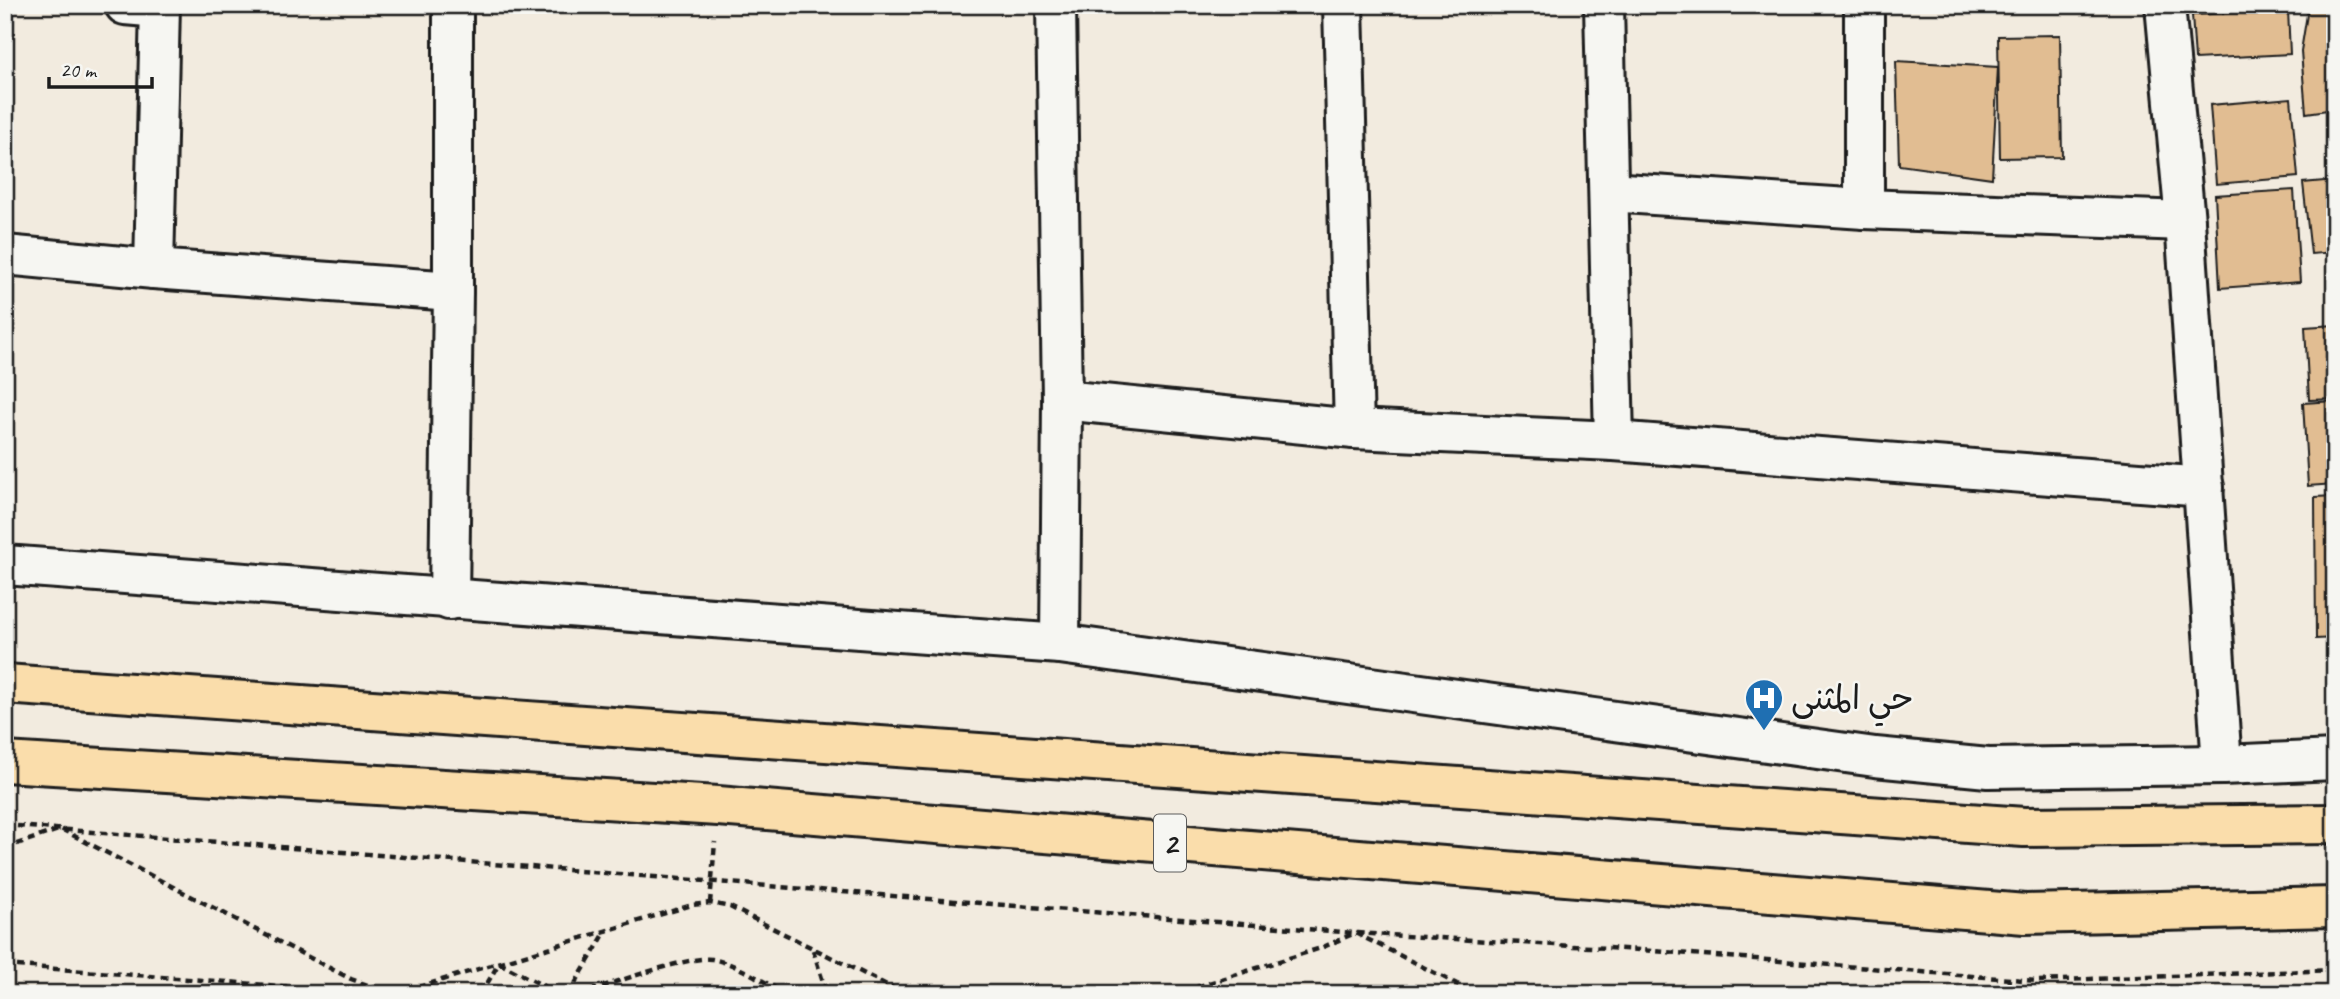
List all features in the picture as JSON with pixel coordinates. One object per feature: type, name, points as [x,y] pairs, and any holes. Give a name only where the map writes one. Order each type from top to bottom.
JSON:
[{"type":"highway","name":"2","points":[[5,684],[2024,827],[2335,824]]},
{"type":"highway","name":"2","points":[[5,762],[718,806],[2025,914],[2335,907]]},
{"type":"street","points":[[449,600],[453,5]]},
{"type":"street","points":[[1056,5],[1062,400],[1060,644]]},
{"type":"street","points":[[1343,5],[1354,429]]},
{"type":"street","points":[[1604,5],[1614,441]]},
{"type":"street","points":[[1864,5],[1864,209]]},
{"type":"street","points":[[2165,5],[2185,221],[2221,765]]},
{"type":"street","points":[[148,6],[154,269]]},
{"type":"street","points":[[1609,192],[1864,209],[2185,221]]},
{"type":"street","points":[[5,255],[453,291]]},
{"type":"street","points":[[1062,400],[1354,429],[1614,441],[2204,486]]},
{"type":"street","points":[[5,565],[1060,644],[1874,757],[1988,768],[2221,765],[2335,760]]},
{"type":"path","points":[[710,903],[718,806]]},
{"type":"path","points":[[5,825],[1355,933],[1640,950],[2036,981],[2335,970]]},
{"type":"path","points":[[5,848],[61,830],[351,979],[391,994]]},
{"type":"path","points":[[5,965],[391,994],[692,905],[710,903],[730,907],[905,994]]},
{"type":"path","points":[[569,994],[606,930]]},
{"type":"path","points":[[1174,994],[1321,948],[1355,933]]},
{"type":"path","points":[[1355,933],[1477,994]]},
{"type":"path","points":[[813,949],[827,994]]},
{"type":"path","points":[[579,994],[684,962],[709,958],[734,966],[786,994]]},
{"type":"path","points":[[481,994],[499,963]]},
{"type":"path","points":[[499,963],[559,994]]},
{"type":"path","points":[[2007,994],[2009,979]]},
{"type":"building","points":[[2335,7],[2335,109],[2306,113],[2301,51],[2308,8]]},
{"type":"building","points":[[2288,10],[2290,54],[2195,59],[2192,15]]},
{"type":"building","points":[[2060,35],[2062,157],[2000,158],[1998,36]]},
{"type":"building","points":[[1896,61],[1998,67],[1992,178],[1899,165]]},
{"type":"building","points":[[2291,98],[2298,177],[2216,184],[2210,105]]},
{"type":"building","points":[[2335,180],[2335,252],[2311,254],[2303,183]]},
{"type":"building","points":[[2294,190],[2300,282],[2220,288],[2215,195]]},
{"type":"building","points":[[2335,325],[2335,399],[2309,400],[2305,327]]},
{"type":"building","points":[[2335,401],[2335,484],[2308,486],[2303,403]]},
{"type":"building","points":[[2335,496],[2335,638],[2316,639],[2315,497]]},
{"type":"place","name":"حي المثنى","points":[[1764,732]]}]
